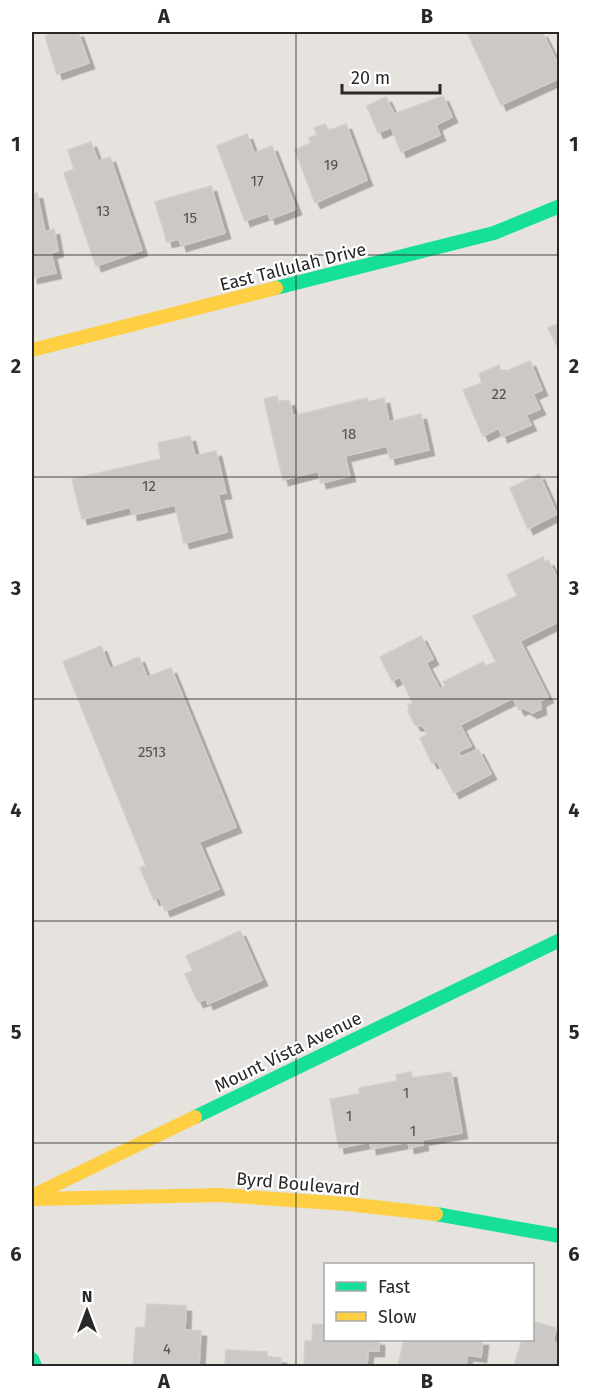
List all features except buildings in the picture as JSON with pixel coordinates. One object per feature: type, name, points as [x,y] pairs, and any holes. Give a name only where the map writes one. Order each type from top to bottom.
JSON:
[{"type":"street","name":"East Tallulah Drive","points":[[32,350],[473,239],[494,233],[560,206]]},
{"type":"street","name":"Mount Vista Avenue","points":[[32,1198],[560,940]]},
{"type":"street","name":"Byrd Boulevard","points":[[32,1198],[218,1195],[373,1208],[508,1224],[560,1236]]},
{"type":"street","points":[[32,1359],[35,1366]]},
{"type":"traffic: fast","points":[[276,288],[494,233],[560,206]]},
{"type":"traffic: fast","points":[[195,1117],[560,940]]},
{"type":"traffic: fast","points":[[436,1214],[560,1236]]},
{"type":"traffic: fast","points":[[32,1359],[35,1366]]},
{"type":"traffic: slow","points":[[32,350],[276,288]]},
{"type":"traffic: slow","points":[[32,1196],[195,1117]]},
{"type":"traffic: slow","points":[[36,1199],[219,1195],[347,1204],[436,1214]]}]
